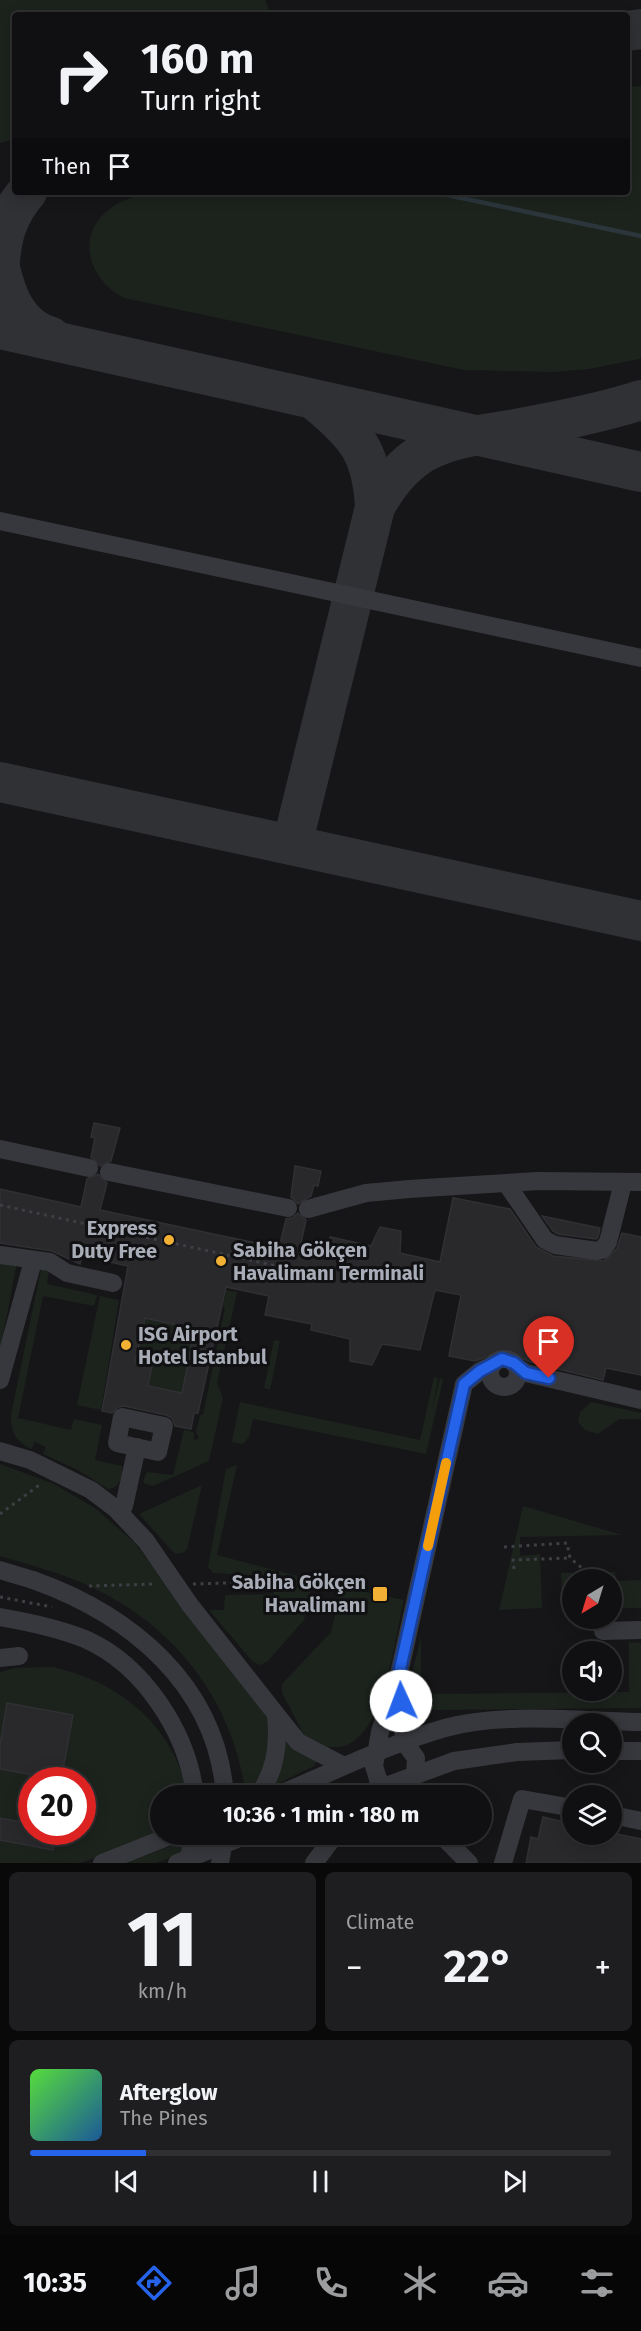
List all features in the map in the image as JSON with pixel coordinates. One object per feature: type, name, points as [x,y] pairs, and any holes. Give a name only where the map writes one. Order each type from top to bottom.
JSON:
[{"type":"street","points":[[0,521],[641,658]]},
{"type":"street","points":[[0,1149],[89,1168]]},
{"type":"street","points":[[109,1172],[288,1208]]},
{"type":"street","points":[[308,1209],[366,1193],[507,1183],[538,1181],[632,1182],[606,1247],[597,1251],[555,1245],[545,1240],[507,1183]]},
{"type":"street","points":[[0,1255],[50,1262],[68,1273],[113,1283]]},
{"type":"street","points":[[0,1380],[33,1261]]},
{"type":"street","points":[[378,1785],[374,1766],[380,1732],[400,1669],[464,1384],[480,1371],[491,1366],[492,1382],[502,1388],[508,1388],[517,1380],[518,1368],[526,1373],[641,1400]]},
{"type":"street","points":[[124,1506],[137,1447]]},
{"type":"street","points":[[0,1450],[56,1472],[91,1490],[116,1509],[146,1541],[190,1605],[298,1742],[344,1766]]},
{"type":"street","points":[[0,1570],[67,1592],[103,1612],[143,1640],[172,1668],[204,1717],[220,1760],[223,1785]]},
{"type":"street","points":[[0,1577],[33,1580]]},
{"type":"street","points":[[0,1617],[58,1630],[104,1650],[137,1677],[170,1719],[191,1770],[193,1785]]},
{"type":"street","points":[[603,1631],[641,1630]]},
{"type":"street","points":[[0,1658],[19,1656]]},
{"type":"street","points":[[400,1669],[404,1742],[416,1758],[416,1776]]},
{"type":"street","points":[[263,1785],[273,1768],[278,1738],[276,1716]]},
{"type":"street","points":[[300,1785],[404,1742],[446,1728],[482,1722],[641,1722]]},
{"type":"street","points":[[395,1785],[454,1761],[529,1751],[562,1750]]},
{"type":"street","points":[[622,1751],[641,1751]]},
{"type":"street","points":[[503,1863],[522,1799],[562,1806]]},
{"type":"street","points":[[622,1817],[641,1821]]},
{"type":"street","points":[[102,1863],[150,1844]]},
{"type":"street","points":[[188,1863],[192,1845]]},
{"type":"street","points":[[177,1863],[222,1845]]},
{"type":"street","points":[[220,1863],[223,1845]]},
{"type":"street","points":[[314,1863],[328,1845]]},
{"type":"street","points":[[451,1845],[469,1863]]},
{"type":"path","points":[[0,1204],[286,1268]]},
{"type":"path","points":[[0,1514],[56,1472]]},
{"type":"path","points":[[504,1546],[567,1544],[570,1558],[582,1568]]},
{"type":"path","points":[[514,1569],[513,1560],[570,1558]]},
{"type":"path","points":[[250,1583],[284,1581]]},
{"type":"path","points":[[0,1597],[56,1608]]},
{"type":"shaded area","points":[[0,0],[265,0],[270,12],[12,12],[12,140],[0,143]]},
{"type":"shaded area","points":[[641,86],[641,358],[639,359],[589,369],[554,372],[464,370],[124,298],[102,280],[94,268],[90,255],[90,243],[93,230],[100,218],[116,204],[142,195],[630,195],[630,87]]},
{"type":"shaded area","points":[[0,1259],[16,1263],[16,1267],[0,1352]]},
{"type":"shaded area","points":[[41,1269],[49,1270],[47,1284],[97,1295],[94,1306],[43,1296],[18,1418],[71,1430],[74,1419],[102,1425],[95,1460],[122,1466],[120,1481],[112,1488],[108,1489],[78,1470],[43,1454],[46,1447],[35,1442],[31,1449],[21,1443],[13,1431],[11,1415]]},
{"type":"shaded area","points":[[226,1290],[237,1292],[217,1383],[223,1398],[209,1461],[153,1486],[145,1484],[143,1481],[147,1472],[173,1475],[184,1430],[194,1432],[194,1441],[199,1438],[196,1432],[200,1415],[203,1415],[225,1308],[223,1307]]},
{"type":"shaded area","points":[[100,1296],[119,1300],[101,1410],[77,1405]]},
{"type":"shaded area","points":[[145,1318],[195,1329],[182,1393],[148,1386],[152,1366],[135,1362]]},
{"type":"shaded area","points":[[274,1340],[280,1341],[270,1390],[264,1388]]},
{"type":"shaded area","points":[[434,1377],[438,1378],[432,1411],[440,1378],[443,1380],[426,1454],[253,1419],[249,1437],[243,1444],[232,1442],[240,1402],[420,1440]]},
{"type":"shaded area","points":[[591,1402],[641,1413],[641,1419],[619,1419],[598,1434],[585,1430],[578,1422],[580,1412]]},
{"type":"shaded area","points":[[0,1464],[54,1484],[95,1508],[135,1543],[234,1673],[302,1731],[282,1693],[282,1684],[331,1632],[340,1594],[347,1588],[404,1600],[393,1656],[381,1699],[363,1733],[348,1745],[324,1747],[314,1766],[275,1785],[244,1785],[239,1760],[228,1728],[213,1697],[195,1669],[173,1644],[147,1621],[119,1602],[87,1585],[55,1572],[0,1556]]},
{"type":"shaded area","points":[[237,1465],[217,1555],[313,1580],[304,1620],[267,1662],[259,1665],[253,1662],[209,1610],[224,1610],[225,1595],[274,1594],[273,1576],[213,1573],[208,1567],[226,1469]]},
{"type":"shaded area","points":[[202,1485],[187,1549],[183,1553],[175,1554],[139,1514]]},
{"type":"shaded area","points":[[523,1506],[622,1535],[520,1537],[520,1556],[540,1554],[542,1608],[499,1610]]},
{"type":"shaded area","points":[[641,1580],[641,1608],[622,1608],[622,1581]]},
{"type":"shaded area","points":[[421,1637],[421,1694],[562,1693],[562,1701],[622,1701],[622,1692],[629,1692],[629,1642],[641,1643],[641,1708],[429,1710],[419,1704],[409,1685]]},
{"type":"shaded area","points":[[53,1667],[101,1684],[122,1696],[141,1711],[171,1748],[185,1785],[150,1785],[150,1839],[80,1863],[0,1863],[0,1672],[16,1668]]},
{"type":"shaded area","points":[[174,1845],[203,1845],[156,1863],[126,1863]]},
{"type":"building","points":[[94,1123],[120,1128],[111,1161],[100,1166],[91,1157],[95,1138],[91,1137]]},
{"type":"building","points":[[295,1166],[321,1171],[318,1186],[314,1185],[311,1196],[298,1204],[291,1197]]},
{"type":"building","points":[[98,1174],[107,1183],[100,1210],[279,1248],[286,1219],[298,1213],[306,1220],[299,1252],[326,1258],[330,1237],[371,1246],[380,1227],[401,1231],[400,1253],[440,1262],[453,1198],[510,1209],[536,1247],[553,1256],[604,1261],[617,1248],[622,1233],[641,1237],[641,1375],[606,1368],[603,1380],[530,1362],[519,1357],[512,1358],[507,1367],[502,1367],[501,1361],[493,1355],[475,1361],[449,1356],[461,1295],[435,1290],[420,1350],[382,1344],[372,1365],[350,1361],[350,1339],[311,1330],[312,1324],[265,1315],[269,1296],[226,1287],[198,1413],[194,1413],[191,1429],[175,1426],[172,1418],[166,1415],[124,1406],[118,1407],[112,1413],[102,1411],[128,1266],[82,1256],[80,1264],[52,1251],[0,1243],[0,1189],[81,1207],[87,1179]],"holes":[[[145,1318],[195,1329],[182,1393],[148,1386],[152,1365],[135,1362]]]},
{"type":"building","points":[[542,1216],[600,1228],[598,1237],[596,1239],[558,1234]]},
{"type":"building","points":[[7,1703],[73,1715],[63,1767],[18,1767],[18,1772],[0,1769],[0,1745]]},
{"type":"building","points":[[543,1817],[562,1821],[562,1845],[622,1845],[622,1835],[641,1839],[641,1863],[526,1863],[531,1837],[538,1839]]},
{"type":"building","points":[[0,1818],[18,1821],[18,1843],[0,1840]]},
{"type":"building","points":[[26,1845],[54,1845],[53,1850]]},
{"type":"waterway","points":[[447,195],[641,236]]},
{"type":"taxiway","points":[[630,31],[641,29]]},
{"type":"taxiway","points":[[0,261],[8,224],[15,208],[25,195]]},
{"type":"taxiway","points":[[0,268],[6,290],[22,319],[51,337]]},
{"type":"taxiway","points":[[0,329],[641,472]]},
{"type":"taxiway","points":[[292,845],[375,507],[390,484],[415,458],[445,443],[579,416],[641,400]]},
{"type":"taxiway","points":[[318,403],[353,436],[360,448],[370,473],[375,507]]},
{"type":"taxiway","points":[[0,782],[641,921]]},
{"type":"slow traffic","points":[[428,1546],[446,1463]]},
{"type":"place","name":"Express Duty Free","points":[[169,1240]]},
{"type":"place","name":"Sabiha Gökçen Havalimanı Terminali","points":[[221,1261]]},
{"type":"place","name":"ISG Airport Hotel Istanbul","points":[[126,1345]]},
{"type":"place","name":"Sabiha Gökçen Havalimanı","points":[[380,1594]]},
{"type":"route","points":[[401,1701],[400,1669],[464,1384],[480,1371],[502,1359],[508,1359],[526,1373],[549,1378]]}]
